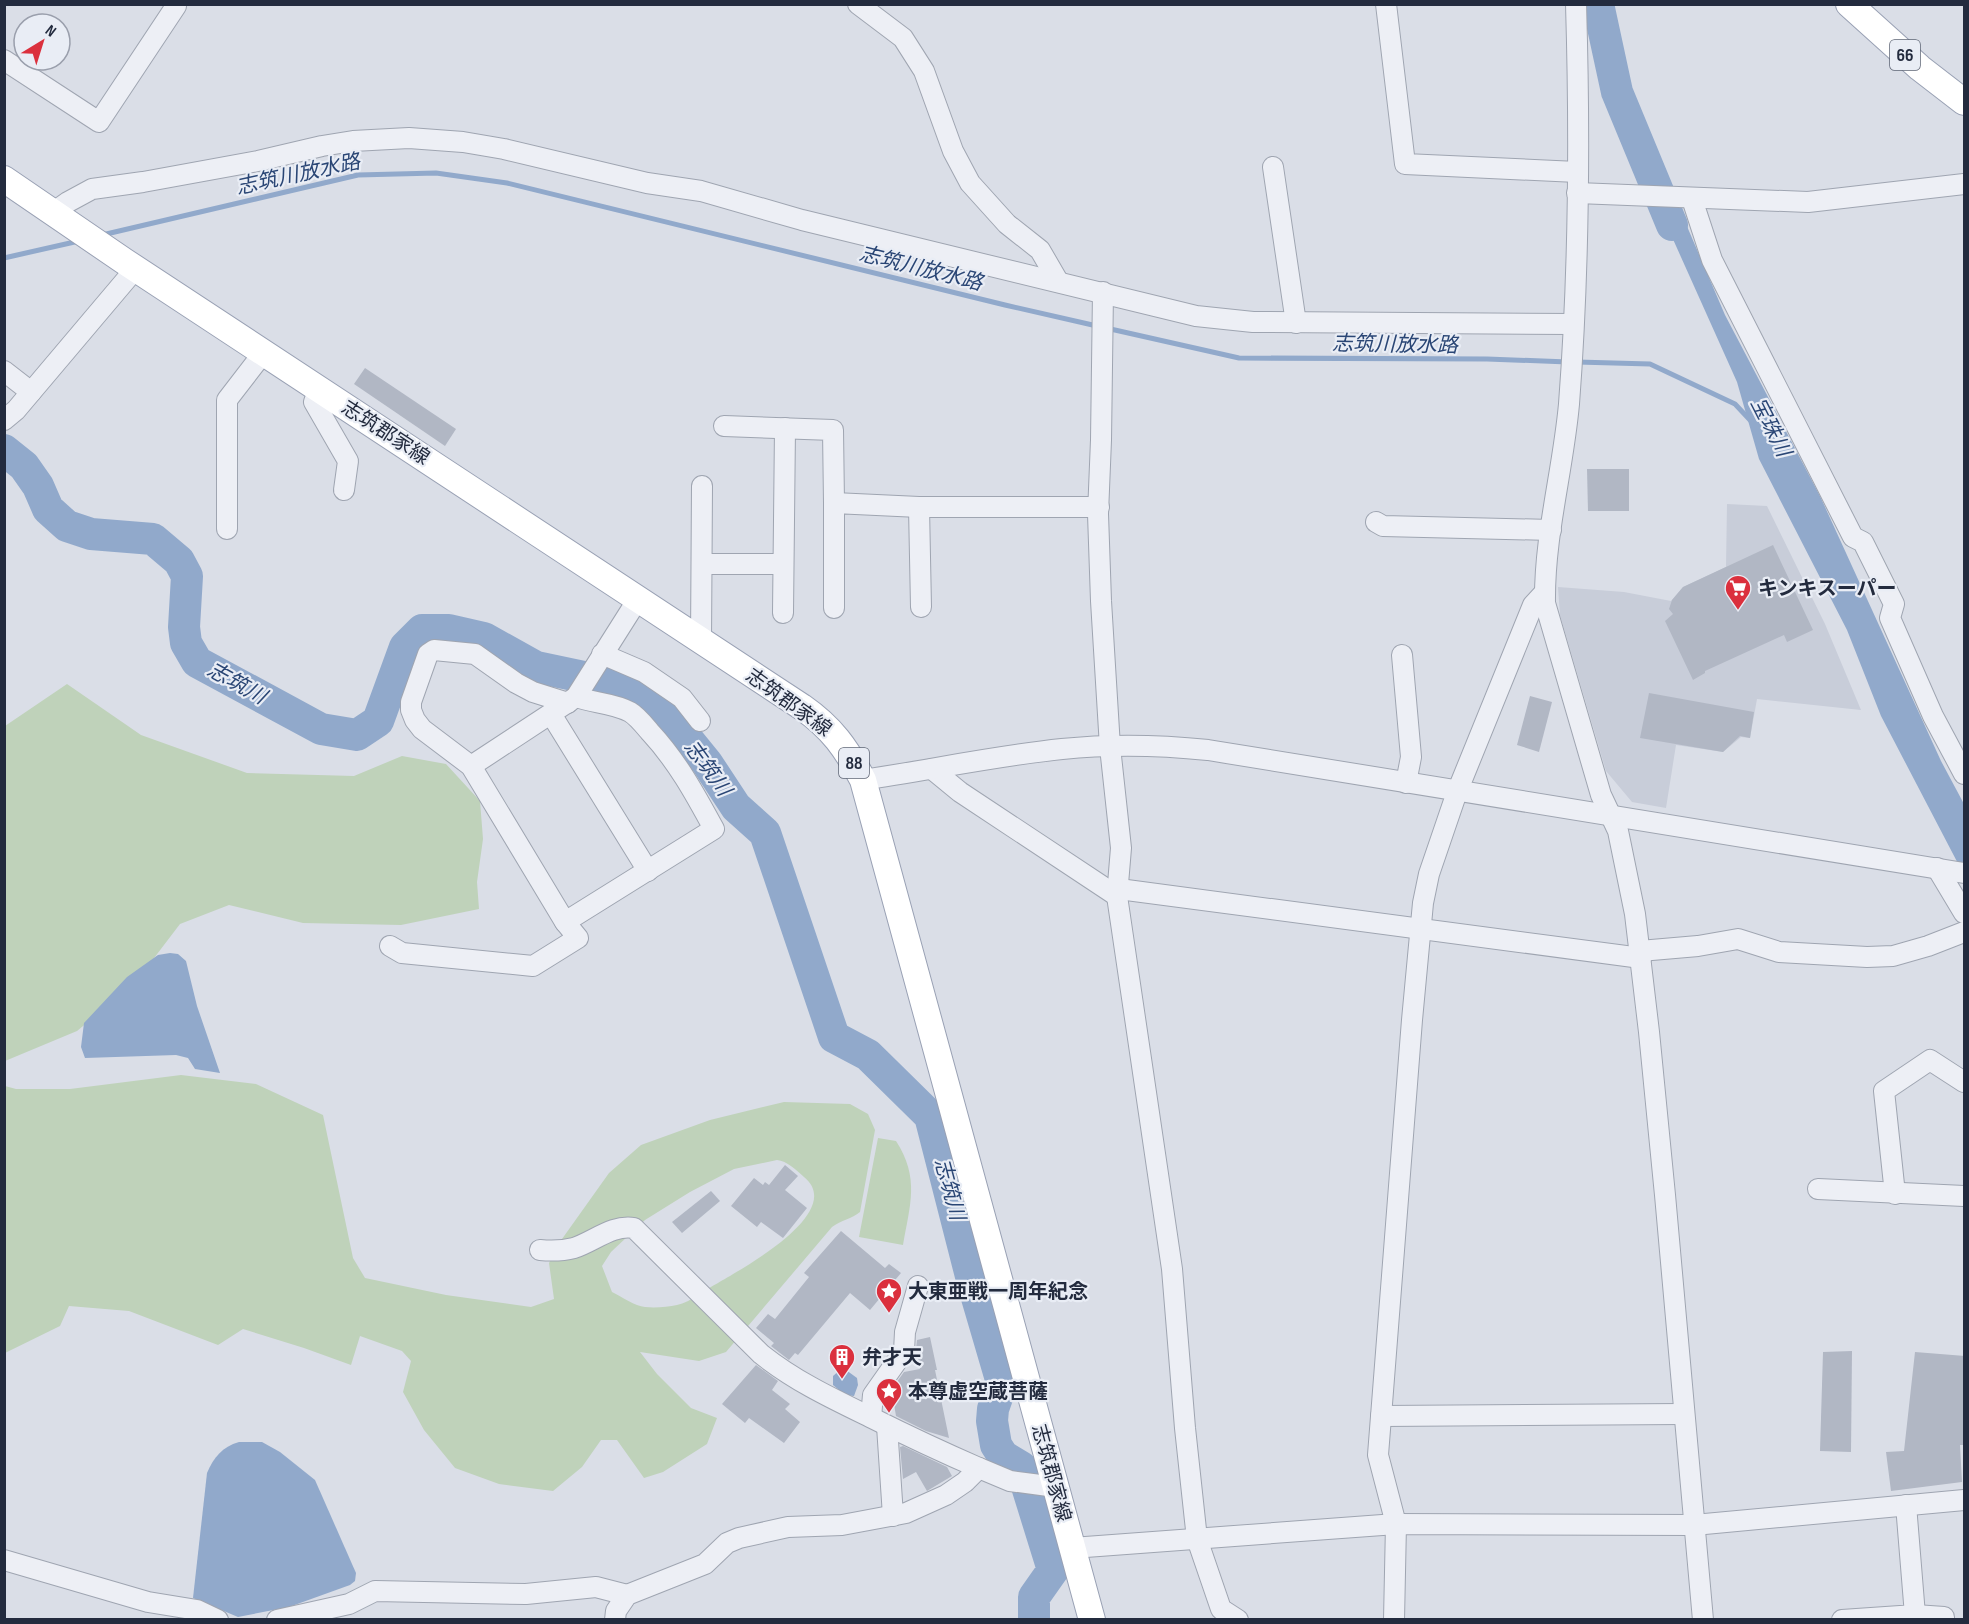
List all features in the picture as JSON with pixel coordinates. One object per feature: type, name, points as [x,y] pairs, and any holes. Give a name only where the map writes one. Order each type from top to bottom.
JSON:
[{"type":"main road","name":"66","points":[[1849,4],[1920,68],[1965,102]]},
{"type":"main road","name":"志筑郡家線","points":[[4,179],[130,265],[802,707],[827,726],[841,741],[864,780],[1048,1486],[1072,1548],[1092,1620]]},
{"type":"street","points":[[858,4],[903,38],[924,71],[952,151],[970,183],[1007,224],[1040,250],[1058,281]]},
{"type":"street","points":[[1386,4],[1406,164],[1577,172]]},
{"type":"street","points":[[1576,4],[1577,194],[1573,328],[1566,441],[1545,572],[1545,603],[1601,795],[1618,831],[1628,875],[1640,954],[1703,1620]]},
{"type":"street","points":[[4,60],[99,122],[176,6]]},
{"type":"street","points":[[54,212],[92,189],[235,165],[322,146],[380,139],[463,142],[504,149],[637,181],[701,191],[802,220],[1196,316],[1253,322],[1573,328]]},
{"type":"street","points":[[1273,167],[1296,323]]},
{"type":"street","points":[[1577,194],[1808,202],[1965,184]]},
{"type":"street","points":[[1688,199],[1712,260],[1734,306],[1853,537],[1863,542],[1894,604],[1890,618],[1933,716],[1965,774]]},
{"type":"street","points":[[4,420],[31,392],[130,265]]},
{"type":"street","points":[[1103,292],[1099,507],[1101,600],[1110,747],[1121,848],[1118,893],[1172,1269],[1197,1539],[1221,1608],[1238,1620]]},
{"type":"street","points":[[227,529],[227,400],[264,352]]},
{"type":"street","points":[[4,371],[31,392]]},
{"type":"street","points":[[319,388],[314,402],[348,461],[344,490]]},
{"type":"street","points":[[724,426],[833,430],[834,608]]},
{"type":"street","points":[[783,613],[785,428]]},
{"type":"street","points":[[701,641],[702,486]]},
{"type":"street","points":[[834,503],[919,507],[1099,507]]},
{"type":"street","points":[[919,507],[921,607]]},
{"type":"street","points":[[1376,522],[1383,526],[1551,530]]},
{"type":"street","points":[[702,564],[783,564]]},
{"type":"street","points":[[1394,1620],[1396,1524],[1378,1455],[1420,929],[1429,874],[1457,792],[1533,605],[1545,592]]},
{"type":"street","points":[[471,766],[575,696],[638,599]]},
{"type":"street","points":[[390,946],[402,953],[533,966],[578,938],[566,922],[471,766],[422,729],[415,720],[411,711],[411,702],[428,654],[434,650],[475,654],[533,692],[575,696],[593,703],[619,707],[632,713],[669,752],[714,829],[566,922]]},
{"type":"street","points":[[1402,655],[1410,757],[1406,783]]},
{"type":"street","points":[[598,660],[645,672],[682,698],[700,721]]},
{"type":"street","points":[[551,714],[648,871]]},
{"type":"street","points":[[864,780],[1010,755],[1065,749],[1173,747],[1208,750],[1961,872]]},
{"type":"street","points":[[932,769],[960,792],[1118,893],[1640,954],[1738,939],[1779,952],[1867,957],[1893,956],[1965,933]]},
{"type":"street","points":[[1937,868],[1965,913]]},
{"type":"street","points":[[1895,1194],[1884,1091],[1930,1060],[1965,1082]]},
{"type":"street","points":[[1818,1189],[1965,1196]]},
{"type":"street","points":[[540,1250],[573,1248],[607,1233],[628,1227],[634,1228],[761,1354],[807,1386],[921,1443],[1010,1481],[1048,1486]]},
{"type":"street","points":[[893,1516],[873,1395],[902,1356],[901,1323],[918,1286]]},
{"type":"street","points":[[1381,1416],[1684,1414]]},
{"type":"street","points":[[615,1620],[616,1611],[627,1595],[705,1564],[727,1543],[788,1527],[842,1526],[906,1513],[946,1495],[965,1482],[979,1468]]},
{"type":"street","points":[[1072,1548],[1396,1524],[1694,1526],[1965,1500]]},
{"type":"street","points":[[1906,1505],[1916,1614]]},
{"type":"street","points":[[4,1560],[148,1602],[197,1610],[218,1620]]},
{"type":"street","points":[[277,1620],[349,1604],[375,1591],[526,1594],[596,1587],[627,1595]]},
{"type":"street","points":[[1842,1620],[1916,1614],[1944,1617],[1944,1620]]},
{"type":"shaded area","name":"キンキスーパー","points":[[1727,504],[1767,506],[1825,624],[1861,710],[1757,699],[1750,738],[1741,737],[1723,752],[1676,745],[1666,808],[1632,802],[1606,771],[1560,615],[1558,587],[1624,592],[1671,601],[1683,587],[1726,567]]},
{"type":"green space","points":[[67,684],[141,735],[247,773],[354,776],[402,756],[446,764],[480,801],[483,839],[477,882],[479,909],[401,925],[303,923],[229,905],[180,924],[135,983],[77,1031],[5,1061],[5,726]]},
{"type":"green space","points":[[181,1075],[256,1084],[323,1115],[353,1258],[365,1278],[446,1295],[531,1307],[554,1299],[549,1263],[562,1239],[609,1173],[641,1145],[710,1120],[784,1102],[850,1104],[868,1114],[875,1130],[860,1212],[832,1227],[726,1352],[699,1361],[640,1352],[657,1374],[691,1408],[717,1418],[707,1444],[663,1472],[644,1478],[617,1440],[601,1440],[582,1467],[553,1491],[499,1484],[455,1468],[424,1430],[403,1392],[411,1361],[402,1351],[360,1336],[351,1365],[243,1329],[218,1345],[129,1311],[69,1306],[60,1326],[5,1353],[5,1086],[16,1089],[70,1089]],"holes":[[[777,1160],[791,1166],[804,1177],[814,1191],[812,1206],[802,1222],[786,1238],[767,1253],[693,1298],[677,1305],[645,1307],[612,1292],[602,1266],[611,1252],[645,1220],[690,1192],[734,1169]]]},
{"type":"green space","points":[[878,1138],[896,1141],[908,1167],[911,1192],[903,1245],[859,1237]]},
{"type":"water","name":"宝珠川","points":[[1659,208],[1680,210],[1725,315],[1820,496],[1941,761],[1964,804],[1964,875],[1881,716],[1847,630],[1759,459],[1737,382]]},
{"type":"water","points":[[178,954],[186,961],[197,1006],[220,1073],[195,1069],[188,1058],[176,1055],[85,1058],[81,1047],[84,1023],[127,977],[158,955]]},
{"type":"water","points":[[840,1370],[846,1370],[857,1378],[858,1385],[854,1396],[845,1395],[833,1385],[833,1376]]},
{"type":"water","points":[[239,1442],[262,1442],[280,1452],[315,1480],[356,1573],[355,1581],[350,1585],[289,1607],[238,1617],[193,1598],[207,1473],[219,1453]]},
{"type":"building","points":[[365,368],[456,429],[445,446],[354,384]]},
{"type":"building","points":[[1587,469],[1629,469],[1629,511],[1588,511]]},
{"type":"building","name":"キンキスーパー","points":[[1773,545],[1813,630],[1787,642],[1784,635],[1705,671],[1693,680],[1665,621],[1673,614],[1669,609],[1672,600],[1683,587]]},
{"type":"building","points":[[1649,693],[1754,712],[1750,738],[1740,736],[1723,752],[1640,738]]},
{"type":"building","points":[[1530,696],[1552,702],[1539,752],[1517,745]]},
{"type":"building","points":[[785,1165],[798,1176],[785,1190],[807,1208],[783,1238],[761,1222],[757,1227],[731,1206],[754,1178],[763,1185],[765,1182],[769,1185]]},
{"type":"building","points":[[711,1191],[720,1201],[682,1233],[672,1222]]},
{"type":"building","points":[[841,1231],[885,1268],[889,1264],[901,1273],[870,1310],[850,1293],[798,1355],[795,1353],[789,1360],[771,1346],[774,1343],[756,1328],[768,1314],[775,1319],[809,1277],[804,1273]]},
{"type":"building","points":[[930,1337],[949,1438],[926,1431],[896,1416],[894,1386],[904,1372],[920,1369],[916,1349],[917,1340]]},
{"type":"building","points":[[1852,1351],[1851,1452],[1820,1451],[1823,1352]]},
{"type":"building","points":[[1915,1352],[1965,1356],[1965,1445],[1960,1445],[1962,1482],[1891,1491],[1886,1452],[1904,1451]]},
{"type":"building","points":[[756,1365],[778,1381],[772,1390],[790,1404],[785,1409],[800,1422],[784,1443],[749,1418],[745,1423],[722,1404]]},
{"type":"building","points":[[903,1446],[947,1467],[952,1476],[927,1491],[916,1472],[903,1479],[900,1447]]},
{"type":"waterway","name":"宝珠川","points":[[1598,4],[1617,92],[1672,225]]},
{"type":"waterway","name":"志筑川放水路","points":[[102,235],[358,175],[436,173],[507,183],[1097,326]]},
{"type":"waterway","name":"志筑川放水路","points":[[4,258],[79,241]]},
{"type":"waterway","name":"志筑川放水路","points":[[1106,328],[1239,358],[1487,359],[1568,362]]},
{"type":"waterway","name":"志筑川放水路","points":[[1577,362],[1650,364],[1735,404],[1750,420]]},
{"type":"waterway","name":"志筑川","points":[[4,450],[24,466],[38,486],[48,509],[67,526],[91,534],[153,539],[179,561],[187,576],[184,627],[186,643],[197,662],[321,729],[357,735],[378,721],[405,647],[422,630],[449,630],[484,638],[536,667],[626,686],[647,694],[659,704],[707,763],[736,807],[765,833],[834,1037],[868,1055],[930,1116],[973,1284],[1002,1383],[993,1409],[992,1421],[996,1445],[1003,1456],[1021,1467],[1053,1570],[1034,1597],[1034,1620]]},
{"type":"place","name":"キンキスーパー","points":[[1738,611]]},
{"type":"place","name":"大東亜戦一周年紀念","points":[[889,1314]]},
{"type":"place","name":"弁才天","points":[[842,1380]]},
{"type":"place","name":"本尊虚空蔵菩薩","points":[[889,1414]]}]
